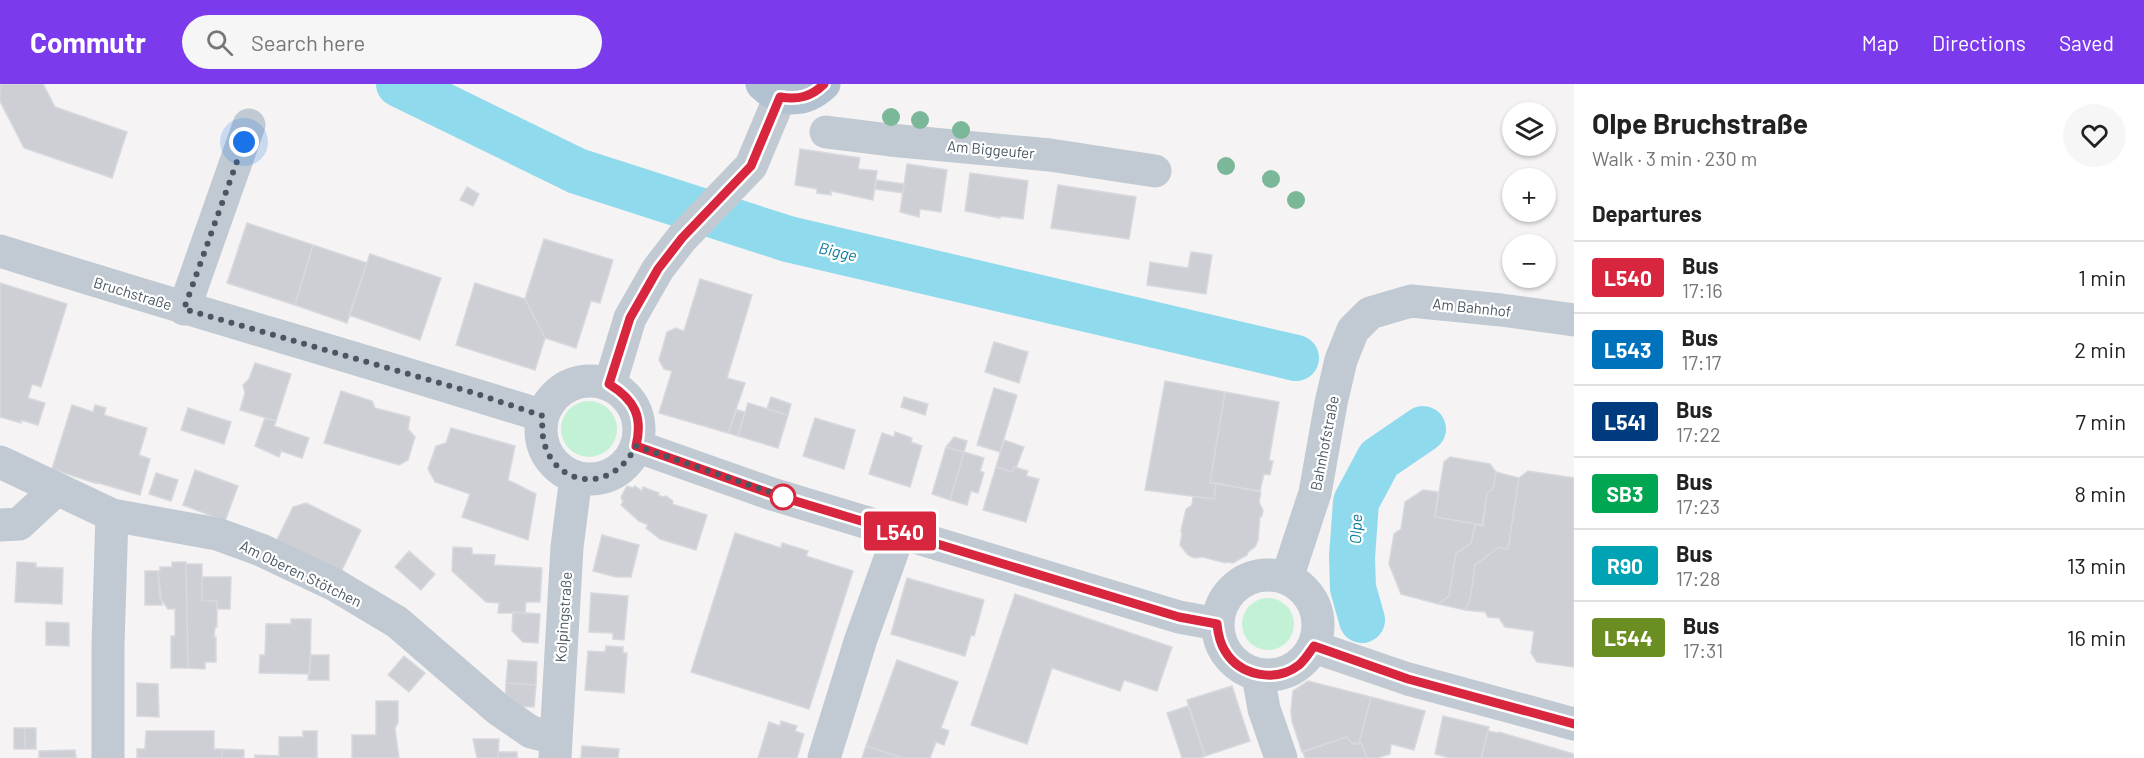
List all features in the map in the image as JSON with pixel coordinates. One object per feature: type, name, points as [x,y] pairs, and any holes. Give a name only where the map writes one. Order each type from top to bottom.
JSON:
[{"type":"main road","points":[[771,91],[793,99],[806,97],[824,84]]},
{"type":"street","points":[[609,384],[630,318],[658,269],[682,238],[751,166],[771,91]]},
{"type":"street","points":[[184,309],[249,125]]},
{"type":"street","name":"Am Biggeufer","points":[[826,132],[1050,155],[1155,171]]},
{"type":"street","name":"Bruchstraße","points":[[0,251],[184,309],[471,392],[543,416]]},
{"type":"street","name":"Am Bahnhof","points":[[1370,313],[1411,301],[1574,320]]},
{"type":"street","name":"Bahnhofstraße","points":[[1287,578],[1315,494],[1341,360],[1353,330],[1370,313]]},
{"type":"street","points":[[593,380],[609,384],[622,392],[632,403],[638,417],[639,432],[630,459],[619,470],[591,479],[576,477],[562,471],[551,460],[543,446],[541,431],[543,416],[550,401],[562,389],[577,382],[593,380]]},
{"type":"street","points":[[636,446],[772,494],[1179,617],[1217,624]]},
{"type":"street","name":"Am Oberen Stötchen","points":[[0,462],[112,515],[217,534],[261,550],[335,585],[397,622],[499,710],[555,748]]},
{"type":"street","name":"Kolpingstraße","points":[[555,748],[567,547],[576,477]]},
{"type":"street","points":[[0,525],[19,524],[57,489]]},
{"type":"street","points":[[108,758],[108,645],[112,515]]},
{"type":"street","points":[[824,758],[861,639],[900,531]]},
{"type":"street","points":[[1256,575],[1287,578],[1300,585],[1316,607],[1319,627],[1314,646],[1304,660],[1290,670],[1274,675],[1258,675],[1241,668],[1228,657],[1220,641],[1217,624],[1220,608],[1228,593],[1240,582],[1256,575]]},
{"type":"street","points":[[1314,646],[1408,679],[1574,724]]},
{"type":"street","points":[[1258,675],[1264,709],[1281,758]]},
{"type":"green space","points":[[589,401],[604,406],[612,414],[617,429],[612,444],[604,452],[589,457],[574,452],[566,444],[561,429],[566,414],[574,406]]},
{"type":"green space","points":[[1268,598],[1278,600],[1286,606],[1292,614],[1294,624],[1292,634],[1286,642],[1278,648],[1268,650],[1258,648],[1250,642],[1244,634],[1242,624],[1244,614],[1250,606],[1258,600]]},
{"type":"building","points":[[0,84],[43,84],[55,107],[127,132],[112,178],[24,148],[0,101]]},
{"type":"building","points":[[800,149],[860,158],[858,169],[877,171],[873,200],[831,191],[831,195],[817,193],[817,189],[795,185]]},
{"type":"building","points":[[907,164],[947,170],[941,212],[920,209],[919,217],[900,212]]},
{"type":"building","points":[[970,173],[1028,181],[1023,219],[1000,216],[1000,218],[965,211]]},
{"type":"building","points":[[876,180],[904,184],[903,193],[875,189]]},
{"type":"building","points":[[1058,185],[1136,197],[1129,239],[1051,228]]},
{"type":"building","points":[[467,187],[479,194],[473,206],[460,200]]},
{"type":"building","points":[[247,223],[313,245],[295,305],[227,283]]},
{"type":"building","points":[[544,239],[613,260],[600,303],[591,301],[576,348],[545,338],[525,299]]},
{"type":"building","points":[[313,245],[367,263],[347,323],[295,305]]},
{"type":"building","points":[[1191,252],[1212,255],[1206,294],[1147,285],[1150,262],[1188,268]]},
{"type":"building","points":[[370,254],[441,278],[420,340],[349,315]]},
{"type":"building","points":[[700,279],[752,295],[727,378],[745,383],[728,433],[659,413],[672,371],[664,369],[659,360],[667,332],[676,328],[684,331]]},
{"type":"building","points":[[0,283],[67,304],[41,387],[32,384],[28,398],[45,403],[38,425],[0,417]]},
{"type":"building","points":[[475,283],[525,299],[545,338],[535,370],[456,345]]},
{"type":"building","points":[[994,342],[1028,352],[1019,383],[985,372]]},
{"type":"building","points":[[255,363],[291,374],[276,421],[240,410],[245,393],[243,385],[249,379]]},
{"type":"building","points":[[1165,381],[1225,392],[1210,483],[1216,483],[1214,499],[1145,490]]},
{"type":"building","points":[[994,388],[1017,395],[1000,452],[977,445]]},
{"type":"building","points":[[341,391],[372,401],[375,408],[410,417],[408,429],[415,437],[408,460],[399,465],[324,443]]},
{"type":"building","points":[[1225,392],[1279,402],[1269,460],[1273,461],[1270,475],[1264,474],[1260,491],[1210,483]]},
{"type":"building","points":[[771,397],[791,404],[788,415],[767,409]]},
{"type":"building","points":[[904,397],[928,404],[925,415],[901,407]]},
{"type":"building","points":[[748,403],[788,415],[778,448],[738,436]]},
{"type":"building","points":[[72,405],[93,412],[95,405],[106,408],[104,415],[147,428],[139,455],[150,459],[140,495],[52,469]]},
{"type":"building","points":[[188,408],[231,422],[224,444],[181,430]]},
{"type":"building","points":[[737,410],[745,412],[738,436],[728,433]]},
{"type":"building","points":[[265,418],[276,421],[274,426],[309,438],[302,458],[281,451],[279,457],[255,446]]},
{"type":"building","points":[[815,418],[855,430],[844,469],[803,456]]},
{"type":"building","points":[[451,428],[515,446],[508,480],[536,494],[528,540],[462,517],[470,494],[435,482],[428,469],[436,446],[446,443]]},
{"type":"building","points":[[895,432],[912,438],[911,442],[922,446],[910,487],[869,474],[882,433],[894,437]]},
{"type":"building","points":[[954,437],[967,441],[964,452],[946,447]]},
{"type":"building","points":[[1004,440],[1024,447],[1016,468],[1014,467],[1012,472],[996,467]]},
{"type":"building","points":[[946,447],[964,452],[950,500],[932,494]]},
{"type":"building","points":[[964,452],[984,458],[980,471],[984,473],[978,493],[971,491],[967,505],[950,500]]},
{"type":"building","points":[[1450,457],[1490,464],[1496,472],[1493,489],[1487,493],[1482,525],[1435,517],[1444,462]]},
{"type":"building","points":[[996,467],[1012,472],[1014,467],[1028,471],[1026,476],[1039,479],[1026,522],[983,510]]},
{"type":"building","points":[[195,470],[238,486],[225,521],[183,505]]},
{"type":"building","points":[[1528,471],[1574,478],[1574,667],[1537,662],[1531,653],[1534,631],[1505,627],[1499,618],[1488,617],[1485,612],[1465,610],[1470,600],[1475,565],[1499,547],[1508,549],[1519,478]]},
{"type":"building","points":[[1496,472],[1519,478],[1508,549],[1499,547],[1475,565],[1470,600],[1465,610],[1438,604],[1449,596],[1456,553],[1471,543],[1475,525],[1483,526],[1487,493],[1493,489]]},
{"type":"building","points":[[156,473],[178,480],[171,501],[149,494]]},
{"type":"building","points":[[1216,483],[1261,492],[1259,502],[1263,510],[1260,517],[1258,540],[1247,555],[1233,563],[1203,557],[1194,558],[1188,555],[1180,545],[1186,509],[1192,505],[1193,497],[1214,499]]},
{"type":"building","points":[[627,486],[633,488],[635,486],[642,491],[643,487],[663,497],[666,496],[673,501],[672,504],[707,515],[696,550],[660,539],[646,528],[648,525],[639,521],[621,505],[623,502],[621,497]]},
{"type":"building","points":[[1423,490],[1438,492],[1435,517],[1483,525],[1475,525],[1471,543],[1456,553],[1449,596],[1438,604],[1401,594],[1389,564],[1394,534],[1401,529],[1405,502]]},
{"type":"building","points":[[306,503],[361,530],[341,572],[277,540],[293,507]]},
{"type":"building","points":[[735,533],[781,548],[782,543],[808,551],[806,556],[853,571],[809,709],[691,672]]},
{"type":"building","points":[[602,535],[639,545],[631,577],[616,577],[593,571]]},
{"type":"building","points":[[453,547],[472,548],[472,554],[495,555],[494,565],[542,568],[540,602],[526,602],[525,613],[498,613],[499,603],[486,602],[452,571]]},
{"type":"building","points":[[409,551],[435,574],[421,590],[395,567]]},
{"type":"building","points":[[17,562],[36,563],[36,567],[63,568],[62,604],[15,602]]},
{"type":"building","points":[[172,562],[186,562],[188,668],[171,668],[171,636],[175,636],[175,609],[168,609],[160,598],[158,571],[160,567],[172,567]]},
{"type":"building","points":[[186,564],[202,564],[202,601],[217,601],[217,627],[215,627],[214,637],[216,637],[216,662],[205,662],[205,669],[188,668]]},
{"type":"building","points":[[145,571],[158,571],[162,605],[145,605]]},
{"type":"building","points":[[202,577],[231,577],[230,609],[217,609],[217,601],[202,601]]},
{"type":"building","points":[[907,578],[984,600],[974,636],[971,635],[965,656],[891,634]]},
{"type":"building","points":[[591,593],[628,596],[624,640],[613,639],[613,633],[589,632]]},
{"type":"building","points":[[1015,594],[1172,647],[1157,691],[1124,680],[1120,691],[1052,668],[1027,744],[971,725]]},
{"type":"building","points":[[513,612],[540,614],[538,643],[523,642],[512,631]]},
{"type":"building","points":[[291,619],[311,619],[310,674],[259,673],[260,655],[265,655],[266,624],[291,624]]},
{"type":"building","points":[[46,622],[69,623],[69,646],[46,645]]},
{"type":"building","points":[[606,646],[623,647],[623,653],[627,653],[624,693],[585,690],[588,651],[605,652]]},
{"type":"building","points":[[311,655],[329,655],[329,680],[308,680]]},
{"type":"building","points":[[404,656],[425,673],[409,692],[388,675]]},
{"type":"building","points":[[508,660],[537,662],[536,685],[506,683]]},
{"type":"building","points":[[897,660],[958,682],[941,728],[949,731],[944,745],[936,742],[930,758],[903,758],[866,746]]},
{"type":"building","points":[[1308,681],[1371,697],[1359,743],[1353,744],[1346,737],[1302,752],[1292,721],[1291,710],[1293,691]]},
{"type":"building","points":[[137,683],[158,684],[159,717],[137,716]]},
{"type":"building","points":[[506,683],[536,685],[534,707],[505,706]]},
{"type":"building","points":[[1232,686],[1250,741],[1205,756],[1187,700]]},
{"type":"building","points":[[1371,697],[1425,711],[1414,750],[1391,744],[1390,754],[1367,758],[1362,744],[1359,743]]},
{"type":"building","points":[[376,701],[398,701],[398,723],[395,728],[399,758],[352,758],[352,735],[376,735]]},
{"type":"building","points":[[1188,706],[1205,756],[1200,758],[1182,758],[1167,713]]},
{"type":"building","points":[[1443,716],[1489,727],[1481,758],[1450,758],[1435,754]]},
{"type":"building","points":[[781,721],[797,726],[795,731],[804,734],[797,758],[758,758],[769,722],[780,726]]},
{"type":"building","points":[[14,728],[25,728],[25,749],[14,749]]},
{"type":"building","points":[[25,728],[36,728],[36,749],[25,749]]},
{"type":"building","points":[[146,731],[214,731],[214,749],[222,749],[222,758],[137,758],[137,749],[145,749]]},
{"type":"building","points":[[303,731],[317,731],[317,758],[255,758],[255,755],[279,756],[279,737],[303,737]]},
{"type":"building","points":[[1488,731],[1499,732],[1574,754],[1574,758],[1481,758]]},
{"type":"building","points":[[1346,737],[1353,744],[1362,744],[1367,758],[1305,758],[1303,752]]},
{"type":"building","points":[[473,739],[499,739],[498,758],[477,758]]},
{"type":"building","points":[[582,746],[619,749],[618,758],[581,758]]},
{"type":"building","points":[[866,746],[903,758],[862,758]]},
{"type":"building","points":[[222,749],[244,750],[244,758],[222,758]]},
{"type":"building","points":[[75,750],[76,758],[39,758],[39,751]]},
{"type":"building","points":[[498,752],[517,752],[517,758],[498,758]]},
{"type":"waterway","name":"Bigge","points":[[399,84],[577,171],[788,239],[1296,358]]},
{"type":"waterway","name":"Olpe","points":[[1362,620],[1353,588],[1352,557],[1356,502],[1379,459],[1423,429]]},
{"type":"bus line","name":"L540","points":[[824,84],[806,97],[793,99],[780,97],[751,166],[662,262],[630,318],[609,384],[622,392],[632,403],[638,417],[639,432],[636,446],[772,494],[1179,617],[1217,624],[1220,641],[1228,657],[1241,668],[1258,675],[1282,674],[1298,666],[1314,646],[1408,679],[1574,724]]},
{"type":"route","points":[[244,142],[184,309],[471,392],[543,416],[541,431],[543,446],[551,460],[562,471],[576,477],[591,479],[619,470],[630,459],[636,446],[790,499],[783,497]]}]
